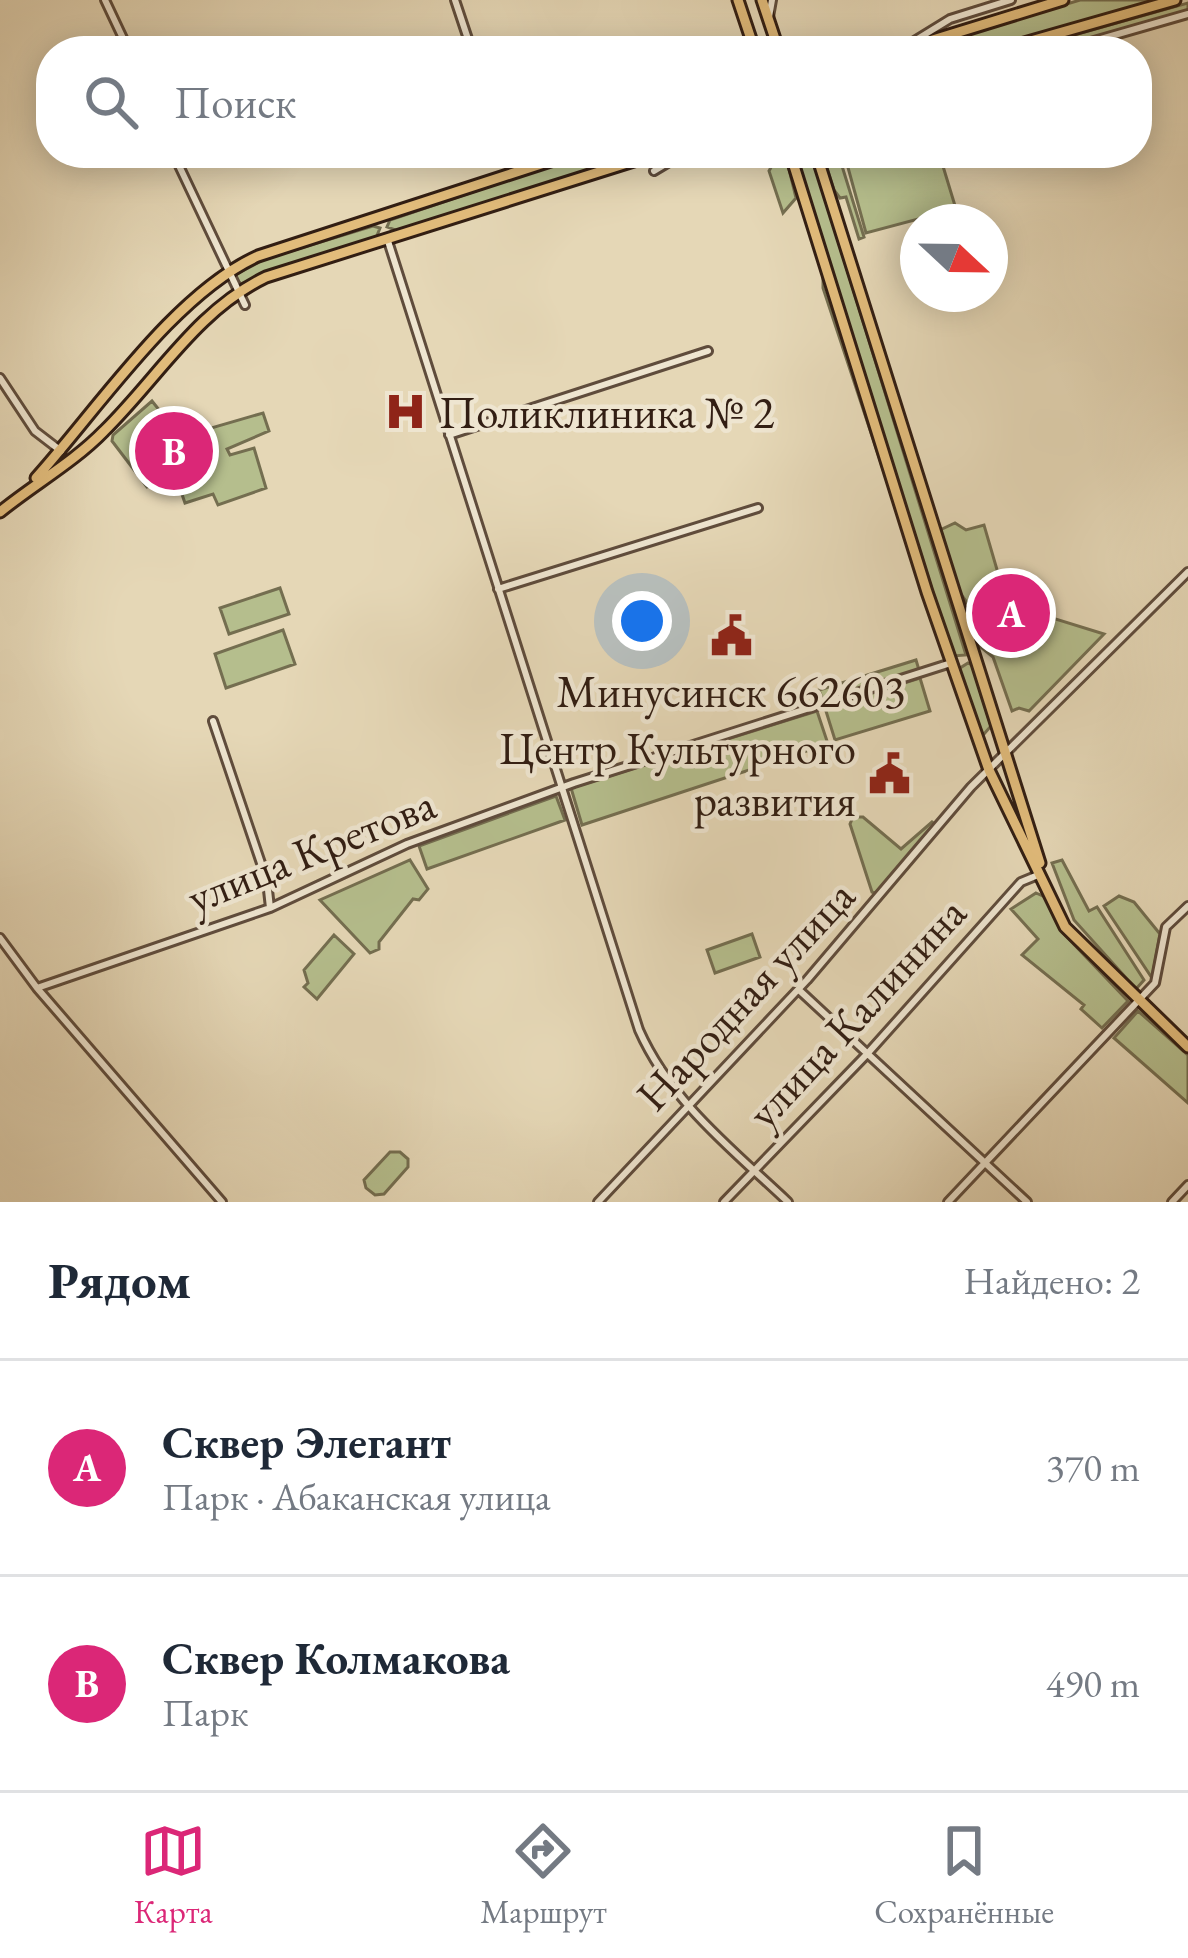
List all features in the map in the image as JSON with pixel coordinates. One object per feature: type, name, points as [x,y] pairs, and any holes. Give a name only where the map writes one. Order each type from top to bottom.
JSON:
[{"type":"main road","points":[[739,0],[750,36]]},
{"type":"main road","points":[[762,0],[774,36]]},
{"type":"main road","points":[[947,36],[1063,0]]},
{"type":"main road","points":[[1049,36],[1175,0]]},
{"type":"main road","points":[[20,496],[152,343],[228,270],[258,256],[529,168]]},
{"type":"main road","points":[[0,512],[101,435],[166,359],[237,291],[266,277],[611,168]]},
{"type":"main road","points":[[795,168],[989,770],[1065,927],[1188,1047]]},
{"type":"main road","points":[[821,168],[1042,873]]},
{"type":"main road","points":[[380,217],[387,238]]},
{"type":"main road","points":[[109,393],[113,405],[126,408]]},
{"type":"main road","points":[[951,663],[976,656]]},
{"type":"main road","points":[[976,736],[991,740],[998,726]]},
{"type":"street","points":[[105,0],[122,36]]},
{"type":"street","points":[[455,0],[467,36]]},
{"type":"street","points":[[769,20],[772,0]]},
{"type":"street","points":[[922,36],[950,19],[1011,0]]},
{"type":"street","points":[[1111,36],[1188,14]]},
{"type":"street","points":[[179,168],[244,304]]},
{"type":"street","points":[[653,171],[658,168]]},
{"type":"street","points":[[387,238],[639,1030],[653,1061],[686,1106],[788,1202]]},
{"type":"street","points":[[448,435],[708,351]]},
{"type":"street","points":[[0,378],[35,431],[61,451]]},
{"type":"street","points":[[498,589],[758,508]]},
{"type":"street","name":"Народная улица","points":[[598,1202],[799,989],[1006,751],[1188,572]]},
{"type":"street","name":"улица Кретова","points":[[37,988],[270,908],[407,844],[560,789],[951,663]]},
{"type":"street","points":[[213,721],[267,881],[270,908]]},
{"type":"street","name":"улица Калинина","points":[[724,1202],[868,1053],[1021,882],[1042,873]]},
{"type":"street","points":[[947,1202],[1155,983],[1166,927],[1188,906]]},
{"type":"street","points":[[0,938],[37,988],[222,1202]]},
{"type":"street","points":[[799,989],[1027,1202]]},
{"type":"street","points":[[1172,1202],[1188,1185]]},
{"type":"green space","points":[[1080,0],[1163,0],[1037,36],[962,36]]},
{"type":"green space","points":[[1188,3],[1188,13],[1106,36],[1070,36]]},
{"type":"green space","points":[[544,168],[598,168],[398,231],[387,227],[390,220]]},
{"type":"green space","points":[[789,168],[796,198],[783,213],[769,171]]},
{"type":"green space","points":[[799,168],[816,168],[966,655],[953,656]]},
{"type":"green space","points":[[827,168],[843,168],[864,237],[859,239],[846,197],[840,198]]},
{"type":"green space","points":[[848,168],[944,168],[954,204],[900,204],[900,224],[866,233]]},
{"type":"green space","points":[[373,226],[380,228],[376,238],[241,284],[233,276],[265,259]]},
{"type":"green space","points":[[823,271],[919,578],[823,288]]},
{"type":"green space","points":[[152,401],[171,425],[181,427],[184,436],[263,413],[269,431],[227,449],[230,455],[254,448],[266,488],[218,505],[213,494],[185,503],[176,477],[147,487],[112,441]]},
{"type":"green space","points":[[955,523],[966,530],[984,525],[1007,604],[1104,634],[1029,711],[1012,711],[993,657],[977,644],[973,622],[988,623],[982,601],[968,604],[960,593],[940,530]]},
{"type":"green space","points":[[280,588],[289,614],[229,634],[220,608]]},
{"type":"green space","points":[[283,630],[295,664],[226,688],[215,654]]},
{"type":"green space","points":[[916,660],[919,670],[823,700],[819,690]]},
{"type":"green space","points":[[968,663],[991,726],[984,734],[978,732],[957,670]]},
{"type":"green space","points":[[920,678],[930,711],[835,740],[825,708]]},
{"type":"green space","points":[[817,711],[828,744],[582,825],[571,788]]},
{"type":"green space","points":[[556,796],[565,820],[427,869],[419,846]]},
{"type":"green space","points":[[853,817],[863,817],[901,849],[932,822],[937,826],[880,895],[872,892],[850,824]]},
{"type":"green space","points":[[410,860],[428,889],[419,900],[413,899],[379,942],[379,949],[370,953],[320,900]]},
{"type":"green space","points":[[1062,860],[1089,911],[1097,907],[1144,980],[1136,989],[1074,920],[1052,863]]},
{"type":"green space","points":[[1036,893],[1045,897],[1063,933],[1128,1001],[1102,1028],[1081,1009],[1084,1005],[1022,955],[1038,939],[1011,909]]},
{"type":"green space","points":[[1119,896],[1134,902],[1160,934],[1152,978],[1104,906]]},
{"type":"green space","points":[[752,934],[760,957],[715,973],[707,950]]},
{"type":"green space","points":[[334,935],[354,954],[317,999],[304,987],[308,983],[304,970]]},
{"type":"green space","points":[[1138,1011],[1188,1055],[1188,1103],[1114,1038]]},
{"type":"green space","points":[[390,1152],[400,1152],[408,1159],[408,1167],[384,1194],[375,1195],[364,1180]]},
{"type":"place","name":"Поликлиника № 2","points":[[405,412]]},
{"type":"place","name":"Сквер Колмакова","points":[[174,451]]},
{"type":"place","name":"Сквер Элегант","points":[[1011,613]]},
{"type":"place","name":"Минусинск 662603","points":[[731,635]]},
{"type":"place","name":"Центр Культурного развития","points":[[890,774]]}]
